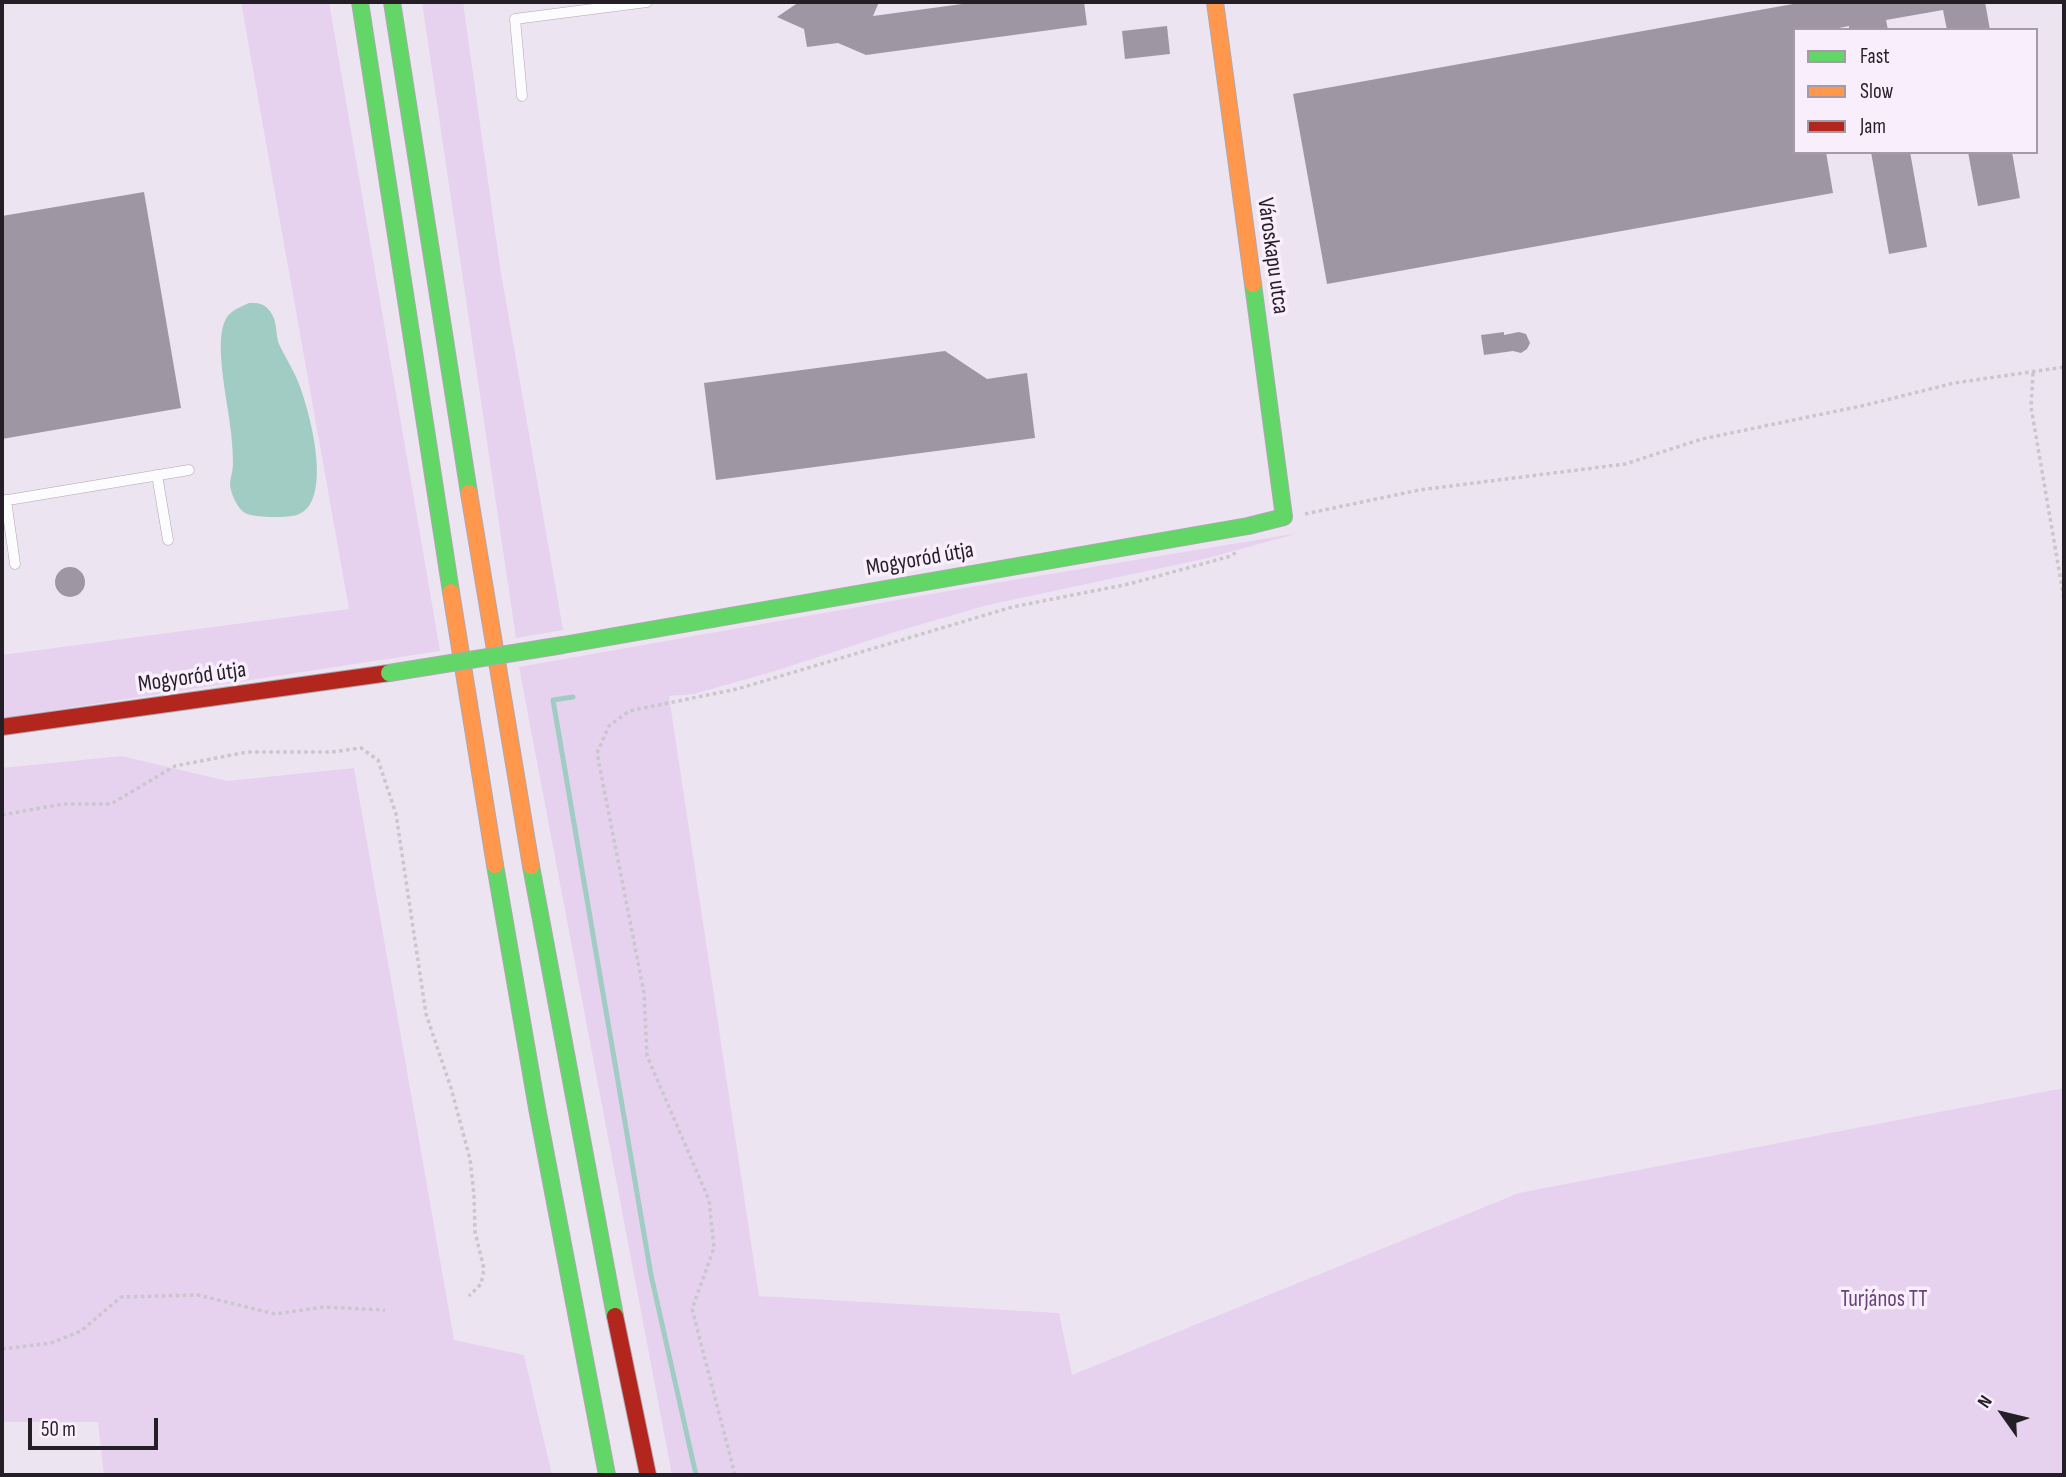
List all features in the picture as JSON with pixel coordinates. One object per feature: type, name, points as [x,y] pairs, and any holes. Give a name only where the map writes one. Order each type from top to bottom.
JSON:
[{"type":"main road","points":[[360,2],[494,864],[578,1332],[607,1475]]},
{"type":"main road","points":[[392,2],[473,531],[528,855],[616,1323],[648,1475]]},
{"type":"main road","name":"Városkapu utca","points":[[1215,2],[1284,517]]},
{"type":"main road","name":"Mogyoród útja","points":[[2,727],[389,673],[563,645],[1248,526],[1284,517]]},
{"type":"lane","points":[[522,96],[514,19],[647,2]]},
{"type":"lane","points":[[15,564],[4,500],[189,470]]},
{"type":"lane","points":[[157,475],[168,540]]},
{"type":"path","points":[[1284,517],[1419,490],[1625,464],[1702,439],[1866,405],[1954,383],[2064,367]]},
{"type":"path","points":[[2033,372],[2031,407],[2064,598]]},
{"type":"path","points":[[735,1475],[692,1309],[714,1248],[709,1200],[647,1056],[644,993],[597,753],[609,726],[629,711],[737,689],[1012,607],[1129,584],[1231,556],[1241,548]]},
{"type":"path","points":[[2,815],[62,804],[111,804],[176,766],[247,752],[332,752],[361,748],[378,760],[396,814],[426,1014],[451,1088],[470,1158],[475,1232],[484,1269],[481,1284],[469,1296]]},
{"type":"path","points":[[2,1349],[51,1343],[81,1331],[121,1297],[198,1296],[275,1314],[323,1307],[385,1310]]},
{"type":"green space","points":[[241,2],[329,2],[440,651],[2,718],[2,655],[349,609]]},
{"type":"green space","points":[[422,2],[463,2],[500,267],[563,630],[516,638]]},
{"type":"green space","name":"Turjános TT","points":[[1299,533],[1208,558],[988,605],[775,671],[694,694],[669,696],[759,1296],[1059,1313],[1072,1375],[1519,1193],[2064,1088],[2064,1475],[672,1475],[519,667],[971,587]]},
{"type":"green space","points":[[122,756],[227,781],[354,768],[454,1340],[524,1355],[552,1475],[104,1475],[98,1422],[2,1422],[2,768]]},
{"type":"shaded area","points":[[249,303],[264,306],[273,317],[279,344],[301,390],[312,429],[317,472],[315,492],[309,506],[297,515],[271,517],[245,513],[237,504],[231,489],[232,448],[221,341],[227,317],[234,310]]},
{"type":"building","points":[[799,2],[879,2],[873,16],[962,4],[961,2],[1084,2],[1087,25],[866,55],[838,43],[807,47],[804,29],[777,17]]},
{"type":"building","points":[[1804,2],[1985,2],[1990,28],[1947,28],[1943,10],[1886,20],[1888,28],[1793,28],[1793,154],[1826,154],[1833,193],[1327,284],[1293,94]]},
{"type":"building","points":[[1167,26],[1170,54],[1125,59],[1122,31]]},
{"type":"building","points":[[1871,154],[1910,154],[1927,247],[1889,254]]},
{"type":"building","points":[[1968,154],[2012,154],[2020,198],[1978,206]]},
{"type":"building","points":[[144,192],[181,408],[2,439],[2,216]]},
{"type":"building","points":[[1504,332],[1504,335],[1519,332],[1526,334],[1530,343],[1527,349],[1521,353],[1513,351],[1484,355],[1481,335]]},
{"type":"building","points":[[945,351],[987,379],[1027,373],[1035,438],[716,480],[704,383]]},
{"type":"building","points":[[70,567],[81,571],[85,582],[81,593],[70,597],[59,593],[55,582],[59,571]]},
{"type":"waterway","points":[[573,697],[553,700],[651,1275],[696,1475]]},
{"type":"traffic: fast","points":[[360,2],[451,592]]},
{"type":"traffic: fast","points":[[392,2],[469,493]]},
{"type":"traffic: fast","points":[[563,645],[1248,526],[1284,517],[1253,284]]},
{"type":"traffic: fast","points":[[389,673],[563,645]]},
{"type":"traffic: fast","points":[[495,865],[537,1108],[607,1475]]},
{"type":"traffic: fast","points":[[531,866],[615,1316]]},
{"type":"traffic: slow","points":[[1215,2],[1253,284]]},
{"type":"traffic: slow","points":[[469,493],[531,866]]},
{"type":"traffic: slow","points":[[451,592],[495,865]]},
{"type":"traffic: jam","points":[[2,727],[389,673]]},
{"type":"traffic: jam","points":[[615,1316],[648,1475]]}]
